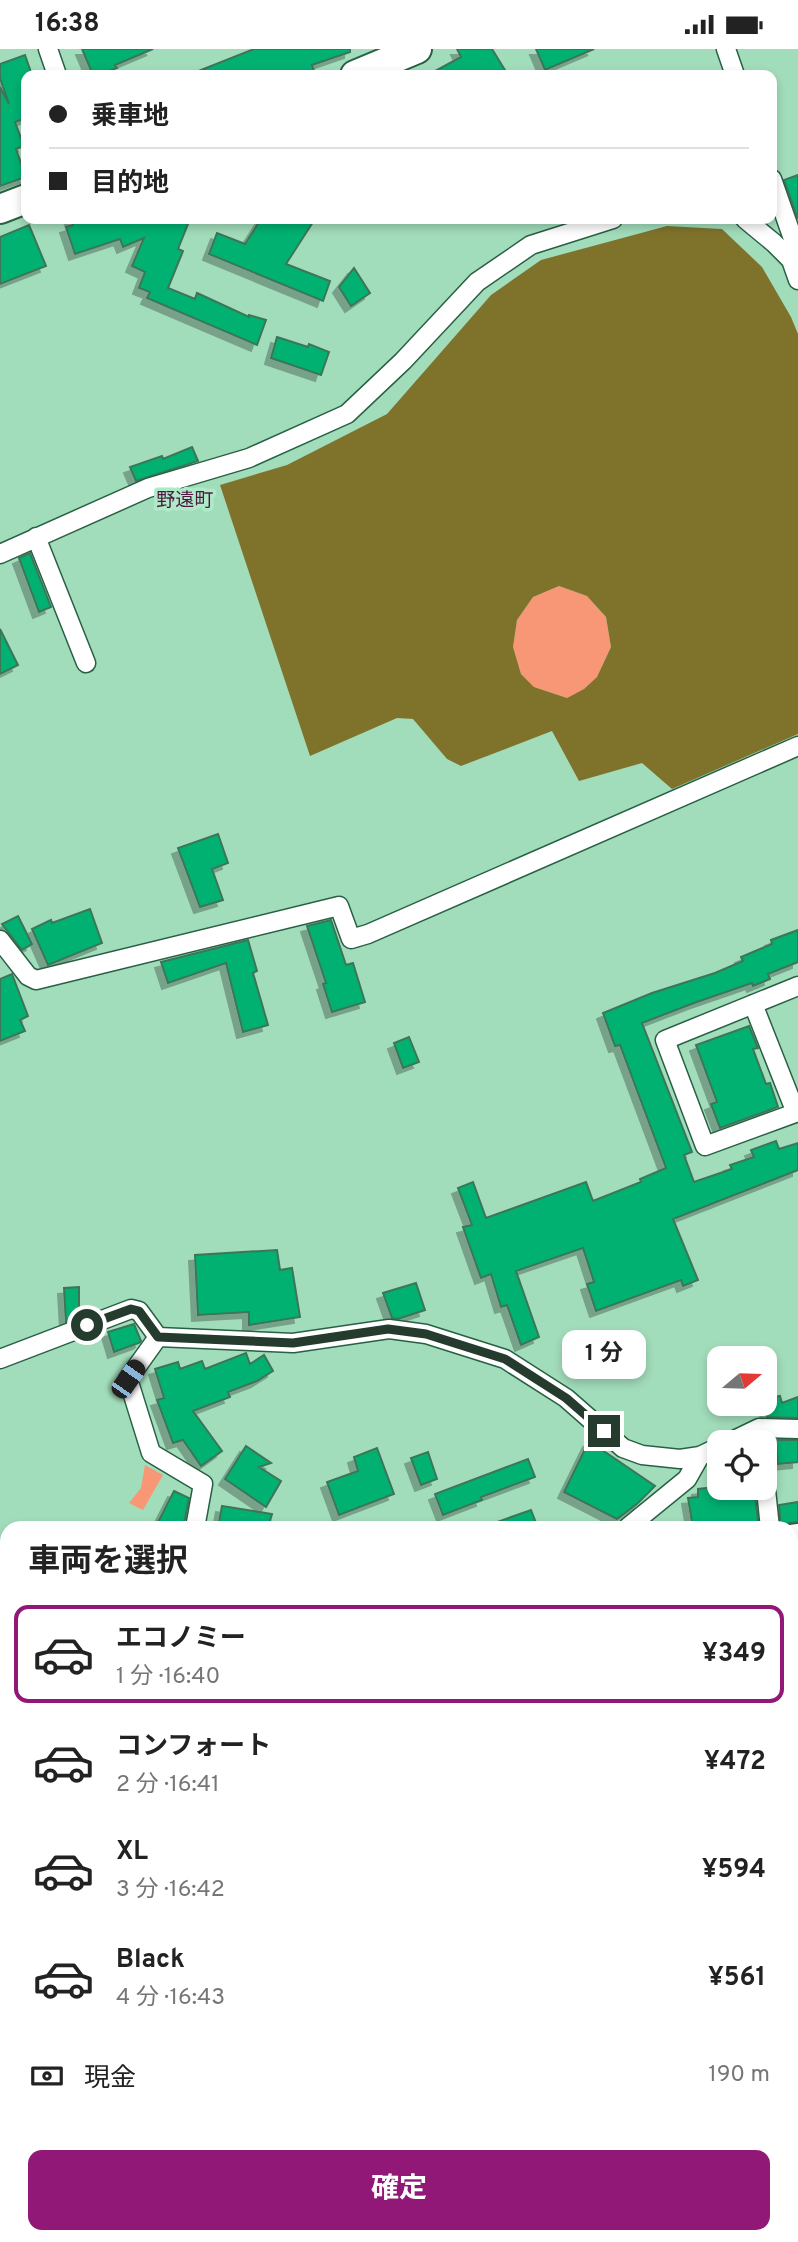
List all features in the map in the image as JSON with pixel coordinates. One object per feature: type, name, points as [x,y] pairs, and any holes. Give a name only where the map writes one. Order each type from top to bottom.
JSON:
[{"type":"main road","points":[[367,70],[416,49]]},
{"type":"main road","points":[[0,209],[21,201]]},
{"type":"street","points":[[48,49],[55,70]]},
{"type":"street","points":[[726,49],[733,70]]},
{"type":"street","points":[[777,193],[793,239],[791,260],[798,280]]},
{"type":"street","points":[[0,554],[148,488],[249,458],[347,414],[477,282],[531,245],[597,224]]},
{"type":"street","points":[[751,224],[791,260]]},
{"type":"street","points":[[36,537],[86,663]]},
{"type":"street","points":[[0,940],[28,976],[36,981],[339,906],[351,939],[381,929],[798,746]]},
{"type":"street","points":[[753,1004],[797,1112],[705,1146],[665,1039],[798,986]]},
{"type":"street","points":[[0,1359],[131,1309],[139,1311],[158,1337]]},
{"type":"street","points":[[158,1337],[293,1343],[388,1329],[426,1334],[505,1359],[566,1398],[623,1448],[642,1455],[680,1459],[707,1453]]},
{"type":"street","points":[[158,1337],[128,1379],[151,1453],[203,1484],[196,1521]]},
{"type":"street","points":[[777,1432],[798,1429]]},
{"type":"street","points":[[635,1521],[687,1479],[700,1456]]},
{"type":"street","points":[[767,1500],[769,1521]]},
{"type":"shaded area","points":[[667,226],[722,229],[762,267],[791,317],[798,334],[798,734],[672,789],[642,763],[579,781],[552,731],[461,766],[447,759],[413,719],[397,718],[310,756],[220,485],[287,465],[387,414],[491,295],[541,260]],"holes":[[[559,586],[587,596],[606,617],[611,647],[597,677],[584,689],[567,698],[534,687],[521,674],[513,647],[517,620],[533,597]]]},
{"type":"shaded area","points":[[559,586],[587,596],[606,617],[611,647],[597,677],[584,689],[567,698],[534,687],[521,674],[513,647],[517,620],[533,597]]},
{"type":"shaded area","points":[[145,1465],[163,1475],[143,1510],[129,1503],[141,1488]]},
{"type":"building","points":[[82,49],[153,49],[115,65],[117,68],[112,70],[91,70]]},
{"type":"building","points":[[254,49],[350,49],[350,52],[312,65],[314,70],[201,70]]},
{"type":"building","points":[[457,49],[492,49],[505,70],[437,70],[461,57]]},
{"type":"building","points":[[536,49],[594,49],[545,70]]},
{"type":"building","points":[[25,55],[30,70],[21,70],[21,120],[15,122],[21,138],[21,147],[16,149],[21,163],[21,179],[0,186],[0,87],[9,104],[0,78],[0,64]]},
{"type":"building","points":[[798,175],[798,219],[784,180]]},
{"type":"building","points":[[188,224],[178,249],[183,251],[168,288],[195,299],[197,293],[249,317],[266,320],[257,345],[147,298],[150,292],[139,288],[145,272],[132,266],[144,238],[123,247],[120,239],[75,254],[66,227]]},
{"type":"building","points":[[258,224],[312,224],[286,264],[330,281],[323,301],[209,254],[217,233],[245,244]]},
{"type":"building","points":[[29,225],[46,266],[0,284],[0,237]]},
{"type":"building","points":[[354,268],[370,293],[351,306],[339,287]]},
{"type":"building","points":[[277,337],[308,347],[309,344],[329,352],[321,375],[271,358]]},
{"type":"building","points":[[192,447],[198,461],[136,481],[130,467],[162,456],[163,459]]},
{"type":"building","points":[[30,553],[51,607],[39,612],[19,558]]},
{"type":"building","points":[[0,629],[18,665],[0,674]]},
{"type":"building","points":[[218,834],[228,863],[212,869],[223,900],[200,907],[178,848]]},
{"type":"building","points":[[90,909],[102,943],[48,965],[32,929],[51,920],[52,923]]},
{"type":"building","points":[[18,916],[32,944],[22,950],[2,924]]},
{"type":"building","points":[[331,920],[346,965],[353,963],[365,1002],[332,1012],[323,984],[326,983],[307,926]]},
{"type":"building","points":[[798,930],[798,962],[768,974],[770,979],[642,1023],[692,1152],[684,1155],[694,1182],[732,1169],[730,1165],[754,1157],[751,1150],[776,1141],[779,1149],[798,1143],[798,1170],[673,1219],[698,1280],[683,1286],[681,1280],[596,1311],[587,1284],[594,1282],[583,1248],[516,1271],[539,1337],[521,1345],[507,1305],[501,1307],[491,1274],[481,1278],[463,1227],[472,1225],[458,1188],[473,1182],[486,1218],[586,1182],[593,1201],[641,1182],[640,1179],[666,1168],[620,1045],[615,1046],[603,1013],[652,993],[715,973],[743,961],[741,957],[772,944],[771,940]]},
{"type":"building","points":[[248,940],[257,971],[253,973],[268,1025],[243,1032],[226,963],[168,983],[161,962]]},
{"type":"building","points":[[12,974],[28,1016],[20,1020],[25,1031],[0,1041],[0,979]]},
{"type":"building","points":[[749,1026],[758,1048],[753,1049],[766,1084],[770,1083],[778,1107],[720,1128],[711,1104],[717,1102],[696,1045]]},
{"type":"building","points":[[409,1037],[419,1062],[403,1068],[394,1043]]},
{"type":"building","points":[[277,1250],[280,1270],[292,1268],[300,1317],[249,1325],[249,1312],[198,1315],[195,1255]]},
{"type":"building","points":[[416,1283],[425,1310],[398,1319],[392,1318],[383,1293]]},
{"type":"building","points":[[79,1287],[79,1317],[66,1322],[64,1288]]},
{"type":"building","points":[[134,1324],[141,1341],[114,1352],[108,1332]]},
{"type":"building","points":[[246,1353],[250,1364],[264,1355],[273,1371],[257,1381],[228,1392],[230,1397],[193,1411],[222,1451],[201,1466],[183,1440],[173,1443],[157,1400],[164,1398],[155,1369],[178,1362],[180,1369],[202,1361],[205,1369]]},
{"type":"building","points":[[780,1396],[782,1403],[798,1397],[798,1418],[767,1417],[777,1416],[777,1397]]},
{"type":"building","points":[[777,1440],[798,1440],[798,1462],[778,1464]]},
{"type":"building","points":[[589,1441],[655,1486],[617,1519],[564,1492]]},
{"type":"building","points":[[246,1446],[271,1463],[259,1467],[281,1481],[266,1507],[225,1479]]},
{"type":"building","points":[[377,1448],[394,1494],[339,1515],[327,1482],[358,1471],[354,1457]]},
{"type":"building","points":[[428,1452],[437,1479],[421,1485],[411,1458]]},
{"type":"building","points":[[528,1459],[535,1477],[481,1497],[482,1500],[443,1515],[435,1494]]},
{"type":"building","points":[[707,1488],[707,1500],[756,1500],[758,1521],[692,1521],[688,1498],[698,1497],[698,1489]]},
{"type":"building","points":[[174,1491],[189,1498],[184,1521],[159,1521]]},
{"type":"building","points":[[798,1502],[798,1521],[780,1521],[779,1505]]},
{"type":"building","points":[[222,1506],[272,1514],[270,1521],[219,1521]]},
{"type":"building","points":[[531,1510],[535,1521],[500,1521]]},
{"type":"district","name":"野遠町","points":[[185,501]]},
{"type":"route","points":[[87,1325],[131,1309],[139,1311],[158,1337],[293,1343],[388,1329],[426,1334],[505,1359],[566,1398],[604,1431]]}]
